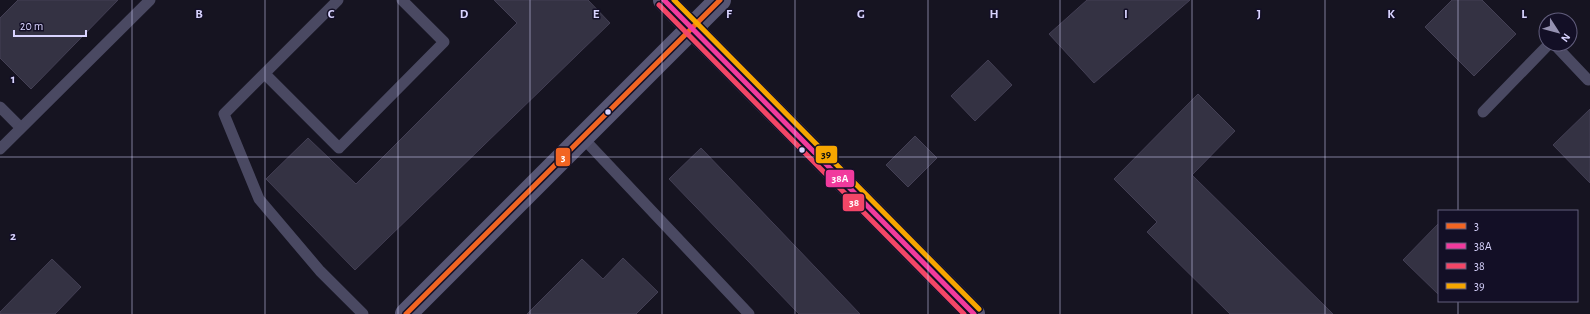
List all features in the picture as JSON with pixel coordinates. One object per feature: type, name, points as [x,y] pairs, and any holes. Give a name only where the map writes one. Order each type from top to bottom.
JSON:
[{"type":"street","points":[[664,0],[974,314]]},
{"type":"street","points":[[406,314],[720,0]]},
{"type":"lane","points":[[0,149],[150,0]]},
{"type":"lane","points":[[338,0],[224,114],[259,199],[320,270],[363,314]]},
{"type":"lane","points":[[265,74],[339,148],[444,42],[402,0]]},
{"type":"lane","points":[[1483,112],[1540,52]]},
{"type":"lane","points":[[1562,52],[1590,80]]},
{"type":"lane","points":[[0,107],[20,127]]},
{"type":"lane","points":[[582,137],[749,314]]},
{"type":"building","points":[[18,0],[118,0],[31,89],[0,58],[0,18]]},
{"type":"building","points":[[494,0],[588,0],[610,23],[355,270],[266,179],[308,138],[356,184],[517,23]]},
{"type":"building","points":[[1087,0],[1190,0],[1094,83],[1049,34]]},
{"type":"building","points":[[1452,0],[1482,0],[1516,34],[1474,76],[1425,27]]},
{"type":"building","points":[[988,60],[1012,85],[975,121],[951,96]]},
{"type":"building","points":[[1198,94],[1235,131],[1192,175],[1333,314],[1230,314],[1147,232],[1157,222],[1114,179]]},
{"type":"building","points":[[1590,109],[1590,183],[1553,145]]},
{"type":"building","points":[[915,136],[937,158],[908,187],[886,165]]},
{"type":"building","points":[[701,148],[860,314],[799,314],[669,179]]},
{"type":"building","points":[[1438,224],[1438,294],[1403,260]]},
{"type":"building","points":[[623,258],[658,292],[636,314],[527,314],[582,259],[603,279]]},
{"type":"building","points":[[52,259],[81,287],[55,314],[0,314],[0,312]]},
{"type":"transit line","name":"38А","points":[[664,0],[974,314]]},
{"type":"transit line","name":"39","points":[[674,0],[979,309]]},
{"type":"transit line","name":"3","points":[[406,314],[720,0]]},
{"type":"transit line","name":"38","points":[[659,5],[964,314]]}]
